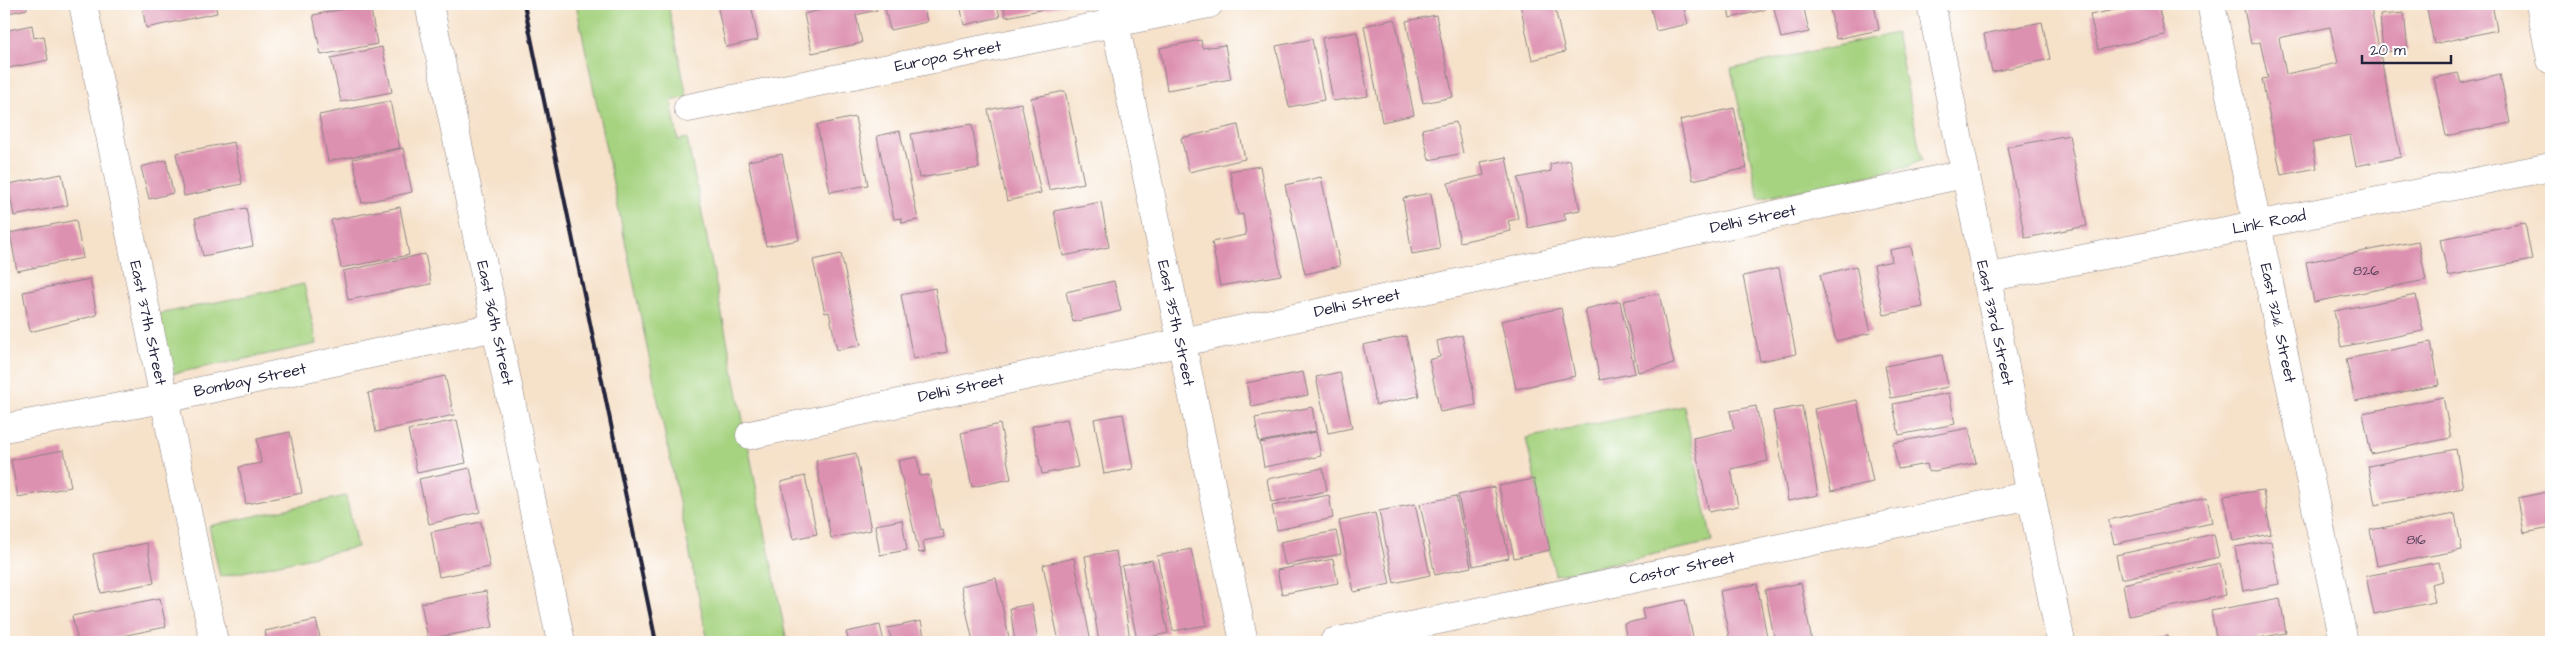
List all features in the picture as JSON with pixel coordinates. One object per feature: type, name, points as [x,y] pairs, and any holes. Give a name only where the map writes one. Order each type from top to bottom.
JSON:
[{"type":"street","name":"East 37th Street","points":[[82,4],[214,642]]},
{"type":"street","name":"East 36th Street","points":[[429,4],[561,642]]},
{"type":"street","name":"Europa Street","points":[[688,108],[1113,14],[1209,4]]},
{"type":"street","name":"East 33rd Street","points":[[1931,4],[1964,174],[2061,642]]},
{"type":"street","name":"East 32½ Street","points":[[2212,4],[2344,642]]},
{"type":"street","points":[[2540,4],[2551,60]]},
{"type":"street","name":"East 35th Street","points":[[1113,14],[1244,642]]},
{"type":"street","name":"Link Road","points":[[1986,278],[2551,167]]},
{"type":"street","name":"Delhi Street","points":[[750,434],[1964,174]]},
{"type":"street","name":"Bombay Street","points":[[4,428],[164,399],[495,327]]},
{"type":"street","name":"Castor Street","points":[[1334,642],[2031,495]]},
{"type":"green space","points":[[576,4],[668,4],[687,97],[671,101],[678,140],[687,138],[787,642],[708,642]]},
{"type":"green space","points":[[1896,33],[1922,160],[1905,168],[1759,199],[1731,69]]},
{"type":"green space","points":[[304,284],[317,344],[171,374],[159,314]]},
{"type":"green space","points":[[1684,406],[1712,542],[1555,575],[1526,438]]},
{"type":"green space","points":[[346,496],[357,547],[220,577],[209,526]]},
{"type":"building","points":[[4,4],[26,4],[27,9],[4,14]]},
{"type":"building","points":[[153,4],[215,4],[217,13],[146,28],[142,6]]},
{"type":"building","points":[[370,4],[377,44],[321,55],[313,15]]},
{"type":"building","points":[[717,4],[751,4],[758,40],[726,47]]},
{"type":"building","points":[[820,4],[876,4],[877,10],[856,15],[862,43],[812,53],[804,14],[821,10]]},
{"type":"building","points":[[884,4],[923,4],[927,22],[890,30]]},
{"type":"building","points":[[960,4],[997,4],[1000,17],[964,25]]},
{"type":"building","points":[[1003,4],[1064,4],[1064,5],[1006,17]]},
{"type":"building","points":[[1520,4],[1554,4],[1565,52],[1532,60]]},
{"type":"building","points":[[1650,4],[1683,4],[1688,24],[1656,31]]},
{"type":"building","points":[[1727,4],[1763,4],[1764,10],[1730,18]]},
{"type":"building","points":[[1773,4],[1803,4],[1809,32],[1781,38]]},
{"type":"building","points":[[1829,4],[1874,4],[1879,30],[1836,39]]},
{"type":"building","points":[[2143,4],[2158,4],[2165,35],[2098,50],[2090,15]]},
{"type":"building","points":[[2243,4],[2370,4],[2401,157],[2356,166],[2350,135],[2312,143],[2317,168],[2281,175],[2262,79],[2268,78],[2260,42],[2251,44]],"holes":[[[2330,27],[2338,63],[2286,74],[2279,38]]]},
{"type":"building","points":[[2453,4],[2492,4],[2497,30],[2434,44],[2427,9]]},
{"type":"building","points":[[2404,13],[2408,50],[2383,52],[2380,15]]},
{"type":"building","points":[[1436,15],[1453,97],[1423,103],[1406,21]]},
{"type":"building","points":[[1395,19],[1414,115],[1382,122],[1364,26]]},
{"type":"building","points":[[2042,22],[2050,59],[1992,72],[1984,34]]},
{"type":"building","points":[[32,25],[34,38],[44,36],[48,60],[4,69],[4,31]]},
{"type":"building","points":[[1357,32],[1368,96],[1333,101],[1322,38]]},
{"type":"building","points":[[1312,39],[1324,100],[1289,107],[1276,46]]},
{"type":"building","points":[[1201,40],[1202,48],[1225,45],[1231,79],[1167,90],[1160,48]]},
{"type":"building","points":[[382,47],[392,92],[341,102],[331,58]]},
{"type":"building","points":[[2458,73],[2461,83],[2500,74],[2510,123],[2446,136],[2434,78]]},
{"type":"building","points":[[1065,91],[1084,183],[1049,190],[1031,98]]},
{"type":"building","points":[[390,101],[400,148],[328,161],[319,115]]},
{"type":"building","points":[[1021,103],[1041,193],[1007,201],[988,110]]},
{"type":"building","points":[[1734,108],[1747,168],[1693,180],[1680,120]]},
{"type":"building","points":[[855,117],[868,185],[830,192],[817,125]]},
{"type":"building","points":[[1456,122],[1463,153],[1429,160],[1422,129]]},
{"type":"building","points":[[972,124],[979,168],[919,178],[911,134]]},
{"type":"building","points":[[1238,125],[1245,159],[1189,172],[1181,138]]},
{"type":"building","points":[[900,131],[918,220],[902,223],[901,218],[894,219],[877,136]]},
{"type":"building","points":[[2069,135],[2087,226],[2025,238],[2007,147]]},
{"type":"building","points":[[234,142],[242,184],[184,196],[176,153]]},
{"type":"building","points":[[403,148],[412,192],[362,203],[353,159]]},
{"type":"building","points":[[782,154],[799,240],[766,246],[748,161]]},
{"type":"building","points":[[1506,157],[1518,219],[1508,221],[1511,231],[1460,242],[1448,183],[1484,175],[1481,162]]},
{"type":"building","points":[[166,160],[173,193],[149,199],[141,167]]},
{"type":"building","points":[[1570,160],[1580,210],[1564,213],[1566,220],[1528,228],[1518,178],[1551,171],[1550,164]]},
{"type":"building","points":[[1260,166],[1281,275],[1220,286],[1212,242],[1246,235],[1243,214],[1238,215],[1230,171]]},
{"type":"building","points":[[62,174],[68,205],[14,216],[8,184]]},
{"type":"building","points":[[1321,177],[1340,266],[1305,274],[1285,185]]},
{"type":"building","points":[[1431,193],[1440,249],[1412,254],[1403,198]]},
{"type":"building","points":[[1101,202],[1109,247],[1063,256],[1054,211]]},
{"type":"building","points":[[400,207],[409,255],[341,268],[331,220]]},
{"type":"building","points":[[246,208],[253,246],[203,256],[195,218]]},
{"type":"building","points":[[76,220],[83,258],[17,271],[10,233]]},
{"type":"building","points":[[2525,223],[2532,260],[2448,276],[2440,239]]},
{"type":"building","points":[[2418,241],[2426,280],[2314,302],[2306,262]]},
{"type":"building","points":[[1911,246],[1923,307],[1884,315],[1874,265],[1892,261],[1890,250]]},
{"type":"building","points":[[425,254],[431,284],[348,300],[343,271]]},
{"type":"building","points":[[841,254],[861,345],[837,350],[829,312],[825,313],[813,260]]},
{"type":"building","points":[[1856,266],[1871,333],[1836,341],[1820,275]]},
{"type":"building","points":[[1779,268],[1796,354],[1760,361],[1743,276]]},
{"type":"building","points":[[90,279],[97,315],[30,332],[23,292]]},
{"type":"building","points":[[1114,281],[1121,311],[1073,322],[1066,292]]},
{"type":"building","points":[[935,288],[947,352],[913,359],[901,295]]},
{"type":"building","points":[[1659,293],[1674,364],[1638,372],[1623,301]]},
{"type":"building","points":[[2416,295],[2423,331],[2341,347],[2334,311]]},
{"type":"building","points":[[1620,301],[1635,373],[1600,380],[1585,309]]},
{"type":"building","points":[[1561,308],[1575,376],[1516,389],[1501,321]]},
{"type":"building","points":[[1462,335],[1476,405],[1440,412],[1429,360],[1440,357],[1437,341]]},
{"type":"building","points":[[1406,336],[1419,396],[1376,405],[1363,345]]},
{"type":"building","points":[[2431,342],[2439,385],[2355,401],[2346,359]]},
{"type":"building","points":[[1942,355],[1948,387],[1891,398],[1885,366]]},
{"type":"building","points":[[1303,372],[1308,395],[1252,407],[1246,383]]},
{"type":"building","points":[[1340,372],[1352,428],[1328,433],[1316,377]]},
{"type":"building","points":[[445,376],[454,415],[376,432],[368,393]]},
{"type":"building","points":[[1949,393],[1955,424],[1899,435],[1893,404]]},
{"type":"building","points":[[2443,397],[2451,438],[2371,454],[2363,413]]},
{"type":"building","points":[[1857,400],[1873,482],[1831,491],[1814,409]]},
{"type":"building","points":[[1756,406],[1768,461],[1731,469],[1738,506],[1709,512],[1693,438],[1734,429],[1730,411]]},
{"type":"building","points":[[1802,406],[1818,495],[1788,501],[1773,411]]},
{"type":"building","points":[[1312,407],[1316,431],[1259,442],[1255,418]]},
{"type":"building","points":[[1123,414],[1133,469],[1104,474],[1094,419]]},
{"type":"building","points":[[1067,419],[1078,467],[1042,474],[1032,426]]},
{"type":"building","points":[[457,420],[466,463],[417,473],[408,430]]},
{"type":"building","points":[[1000,424],[1011,479],[972,487],[961,433]]},
{"type":"building","points":[[1969,428],[1976,463],[1929,472],[1927,464],[1898,469],[1893,443]]},
{"type":"building","points":[[290,432],[302,493],[246,504],[239,467],[261,463],[257,439]]},
{"type":"building","points":[[1316,432],[1321,456],[1264,467],[1260,443]]},
{"type":"building","points":[[2456,449],[2463,488],[2375,505],[2368,466]]},
{"type":"building","points":[[64,450],[71,487],[18,497],[11,460]]},
{"type":"building","points":[[856,453],[871,530],[831,538],[816,461]]},
{"type":"building","points":[[917,457],[920,476],[929,475],[940,531],[943,530],[944,537],[923,541],[925,552],[919,553],[898,461]]},
{"type":"building","points":[[470,468],[480,512],[429,524],[419,479]]},
{"type":"building","points":[[1323,468],[1327,491],[1271,502],[1267,479]]},
{"type":"building","points":[[805,476],[817,534],[793,539],[781,482]]},
{"type":"building","points":[[1534,479],[1550,550],[1514,558],[1499,486]]},
{"type":"building","points":[[1494,487],[1509,558],[1473,566],[1458,495]]},
{"type":"building","points":[[2263,490],[2271,534],[2233,541],[2224,496]]},
{"type":"building","points":[[2551,491],[2551,528],[2524,533],[2518,498]]},
{"type":"building","points":[[1329,495],[1333,518],[1277,530],[1272,506]]},
{"type":"building","points":[[1456,496],[1471,567],[1435,575],[1420,504]]},
{"type":"building","points":[[2207,498],[2212,523],[2114,544],[2108,520]]},
{"type":"building","points":[[1415,504],[1430,575],[1394,583],[1379,511]]},
{"type":"building","points":[[1375,513],[1390,584],[1354,592],[1339,521]]},
{"type":"building","points":[[2455,514],[2462,550],[2377,566],[2370,530]]},
{"type":"building","points":[[902,520],[907,550],[880,555],[875,525]]},
{"type":"building","points":[[481,522],[490,567],[439,577],[431,532]]},
{"type":"building","points":[[1336,531],[1341,554],[1285,565],[1280,542]]},
{"type":"building","points":[[2214,534],[2219,557],[2121,579],[2116,555]]},
{"type":"building","points":[[2271,541],[2279,584],[2243,591],[2235,547]]},
{"type":"building","points":[[147,543],[154,583],[101,593],[93,554]]},
{"type":"building","points":[[1191,549],[1207,625],[1173,631],[1157,556]]},
{"type":"building","points":[[1116,551],[1130,639],[1099,642],[1085,556]]},
{"type":"building","points":[[1074,558],[1091,642],[1059,642],[1043,565]]},
{"type":"building","points":[[1333,559],[1338,583],[1282,594],[1277,570]]},
{"type":"building","points":[[1152,560],[1168,633],[1137,640],[1122,566]]},
{"type":"building","points":[[2439,562],[2443,581],[2431,584],[2435,602],[2374,614],[2366,576]]},
{"type":"building","points":[[2220,563],[2226,595],[2129,616],[2123,584]]},
{"type":"building","points":[[996,578],[1010,642],[973,642],[961,586]]},
{"type":"building","points":[[1801,583],[1812,642],[1775,642],[1765,590]]},
{"type":"building","points":[[1757,584],[1768,642],[1730,642],[1720,591]]},
{"type":"building","points":[[486,591],[493,627],[428,639],[421,603]]},
{"type":"building","points":[[160,598],[166,627],[92,642],[78,642],[72,616]]},
{"type":"building","points":[[2280,598],[2286,633],[2237,642],[2217,642],[2211,611]]},
{"type":"building","points":[[1685,600],[1694,642],[1627,642],[1624,624],[1644,619],[1642,609]]},
{"type":"building","points":[[1032,604],[1038,642],[1015,642],[1010,608]]},
{"type":"building","points":[[316,620],[321,642],[267,642],[265,631]]},
{"type":"building","points":[[921,621],[925,642],[892,642],[888,628]]},
{"type":"building","points":[[880,625],[884,642],[849,642],[846,632]]},
{"type":"building","points":[[2168,636],[2170,642],[2141,642],[2141,641]]},
{"type":"railway","points":[[524,4],[656,642]]}]
